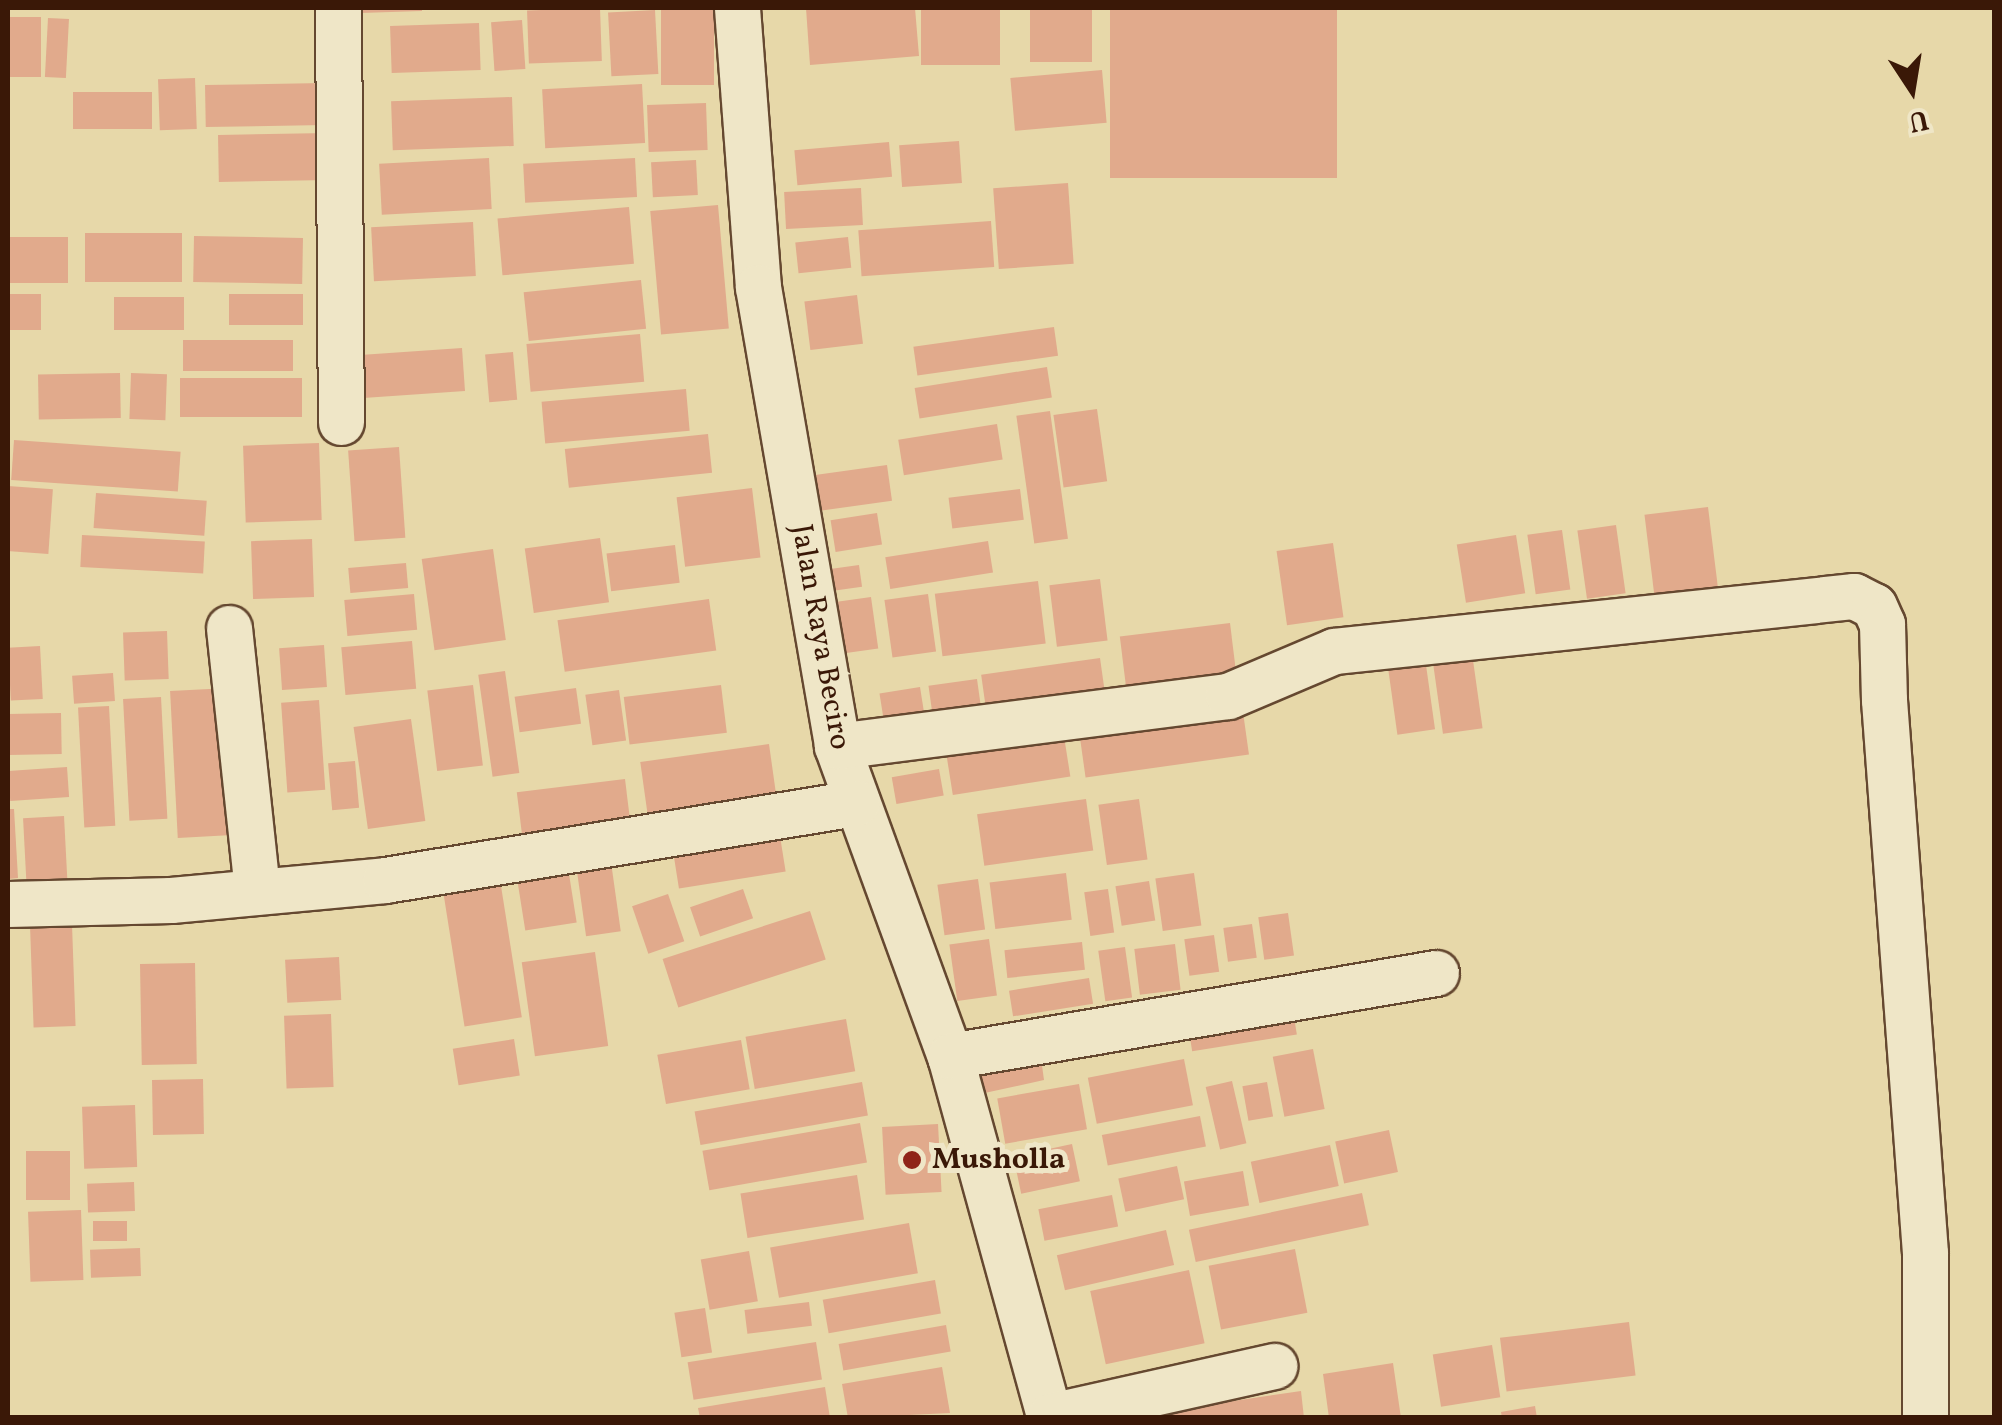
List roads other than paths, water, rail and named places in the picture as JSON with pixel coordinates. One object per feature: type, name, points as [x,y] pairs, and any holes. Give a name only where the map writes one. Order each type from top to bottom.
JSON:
[{"type":"street","points":[[338,8],[340,422]]},
{"type":"street","name":"Jalan Raya Beciro","points":[[737,8],[758,287],[837,746],[950,1056],[1050,1417]]},
{"type":"street","points":[[837,746],[1228,696],[1334,650],[1854,596],[1874,606],[1882,624],[1885,719],[1925,1252],[1925,1418]]},
{"type":"street","points":[[229,628],[257,892]]},
{"type":"street","points":[[8,904],[171,900],[385,880],[857,804]]},
{"type":"street","points":[[950,1056],[1436,973]]},
{"type":"street","points":[[1050,1417],[1274,1366]]},
{"type":"place","name":"Musholla","points":[[912,1160]]}]
